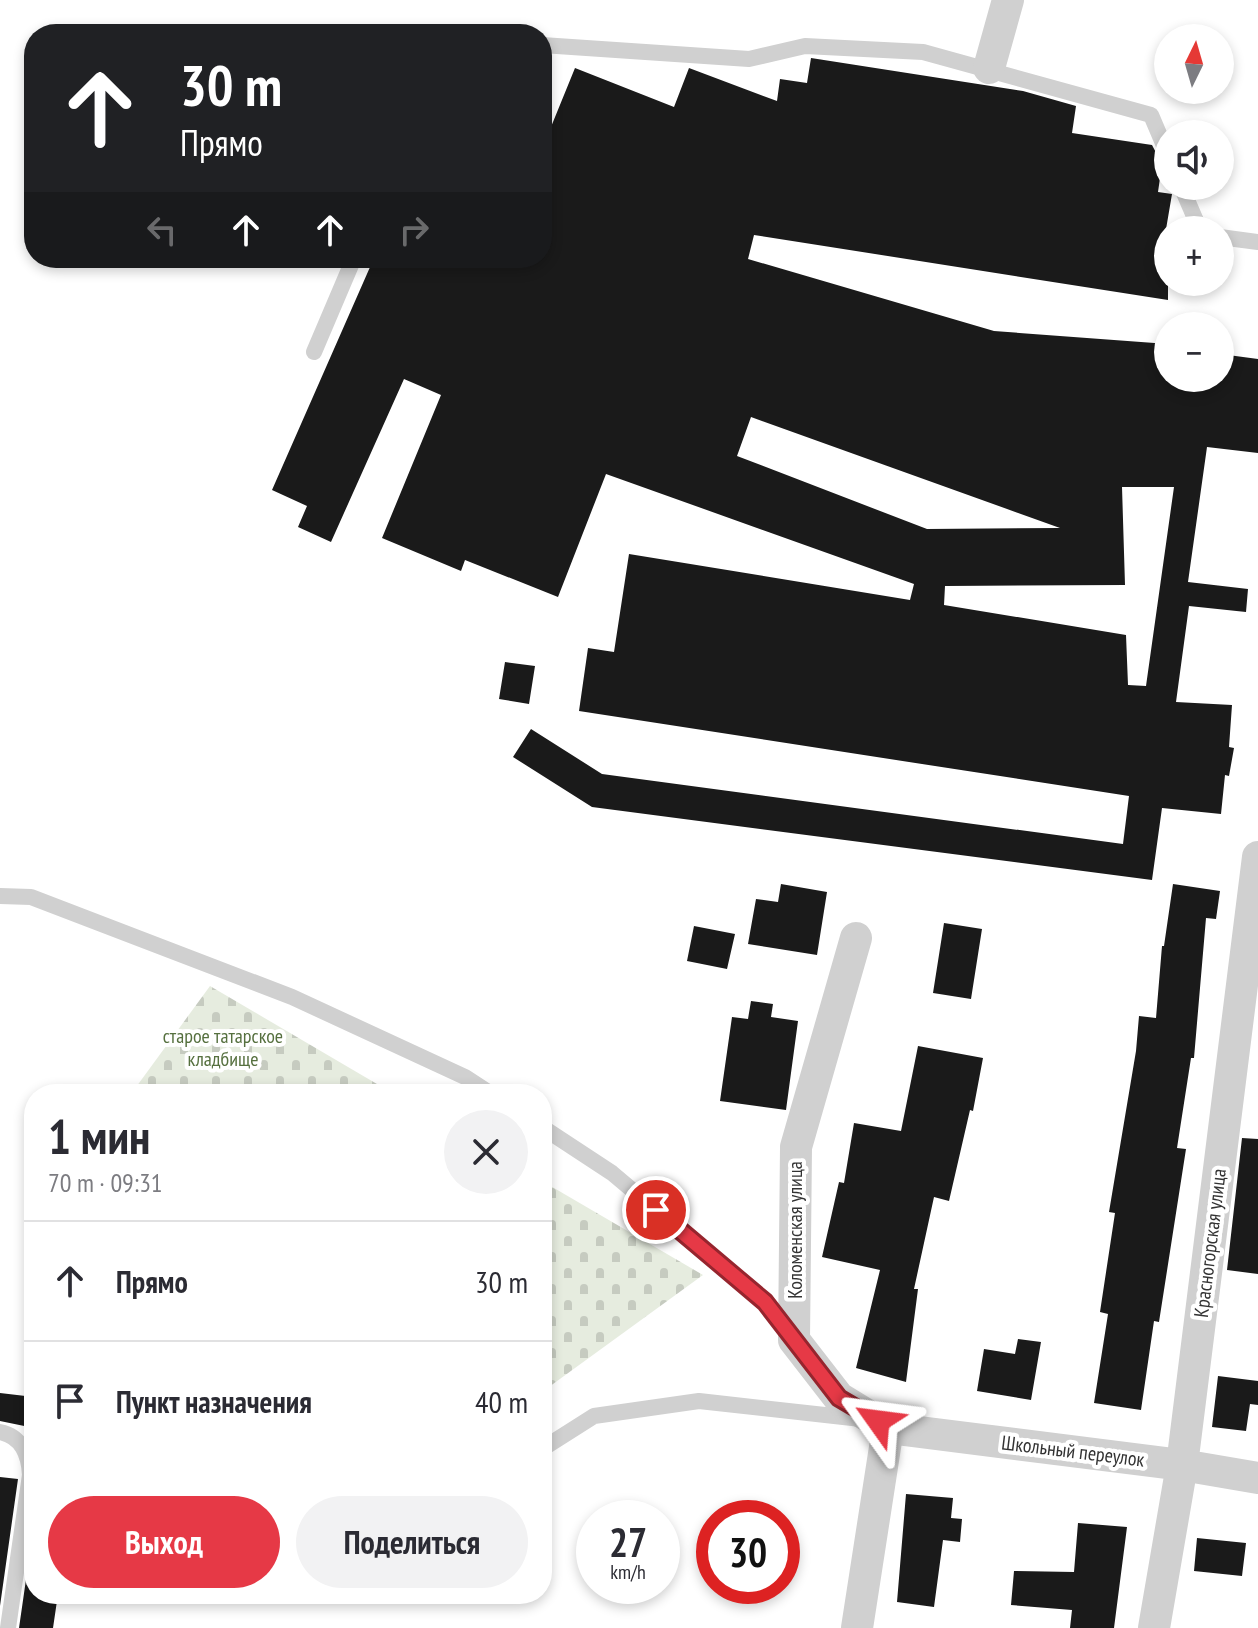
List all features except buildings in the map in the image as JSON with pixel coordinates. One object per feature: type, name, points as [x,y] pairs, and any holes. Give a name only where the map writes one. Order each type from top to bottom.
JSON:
[{"type":"street","points":[[989,68],[1008,0]]},
{"type":"street","name":"Красногорская улица","points":[[1154,1628],[1182,1465],[1258,857]]},
{"type":"street","name":"Коломенская улица","points":[[794,1340],[796,1147],[856,938]]},
{"type":"street","points":[[794,1340],[839,1398],[883,1425],[857,1628]]},
{"type":"street","name":"Школьный переулок","points":[[883,1425],[1258,1478]]},
{"type":"lane","points":[[552,46],[749,59],[805,46],[923,52],[1151,115],[1154,122]]},
{"type":"lane","points":[[1234,239],[1258,242]]},
{"type":"lane","points":[[314,352],[350,268]]},
{"type":"lane","points":[[0,896],[31,897],[292,997],[476,1084]]},
{"type":"lane","points":[[552,1134],[612,1173],[765,1302],[794,1340]]},
{"type":"lane","points":[[552,1443],[594,1416],[699,1401],[883,1425]]},
{"type":"lane","points":[[0,1432],[6,1432],[21,1443],[24,1450]]},
{"type":"lane","points":[[8,1628],[24,1517]]},
{"type":"green space","name":"старое татарское кладбище","points":[[210,986],[377,1084],[138,1084]]},
{"type":"green space","points":[[552,1187],[703,1275],[552,1385]]},
{"type":"route","points":[[656,1210],[765,1302],[839,1398],[878,1421]]}]
